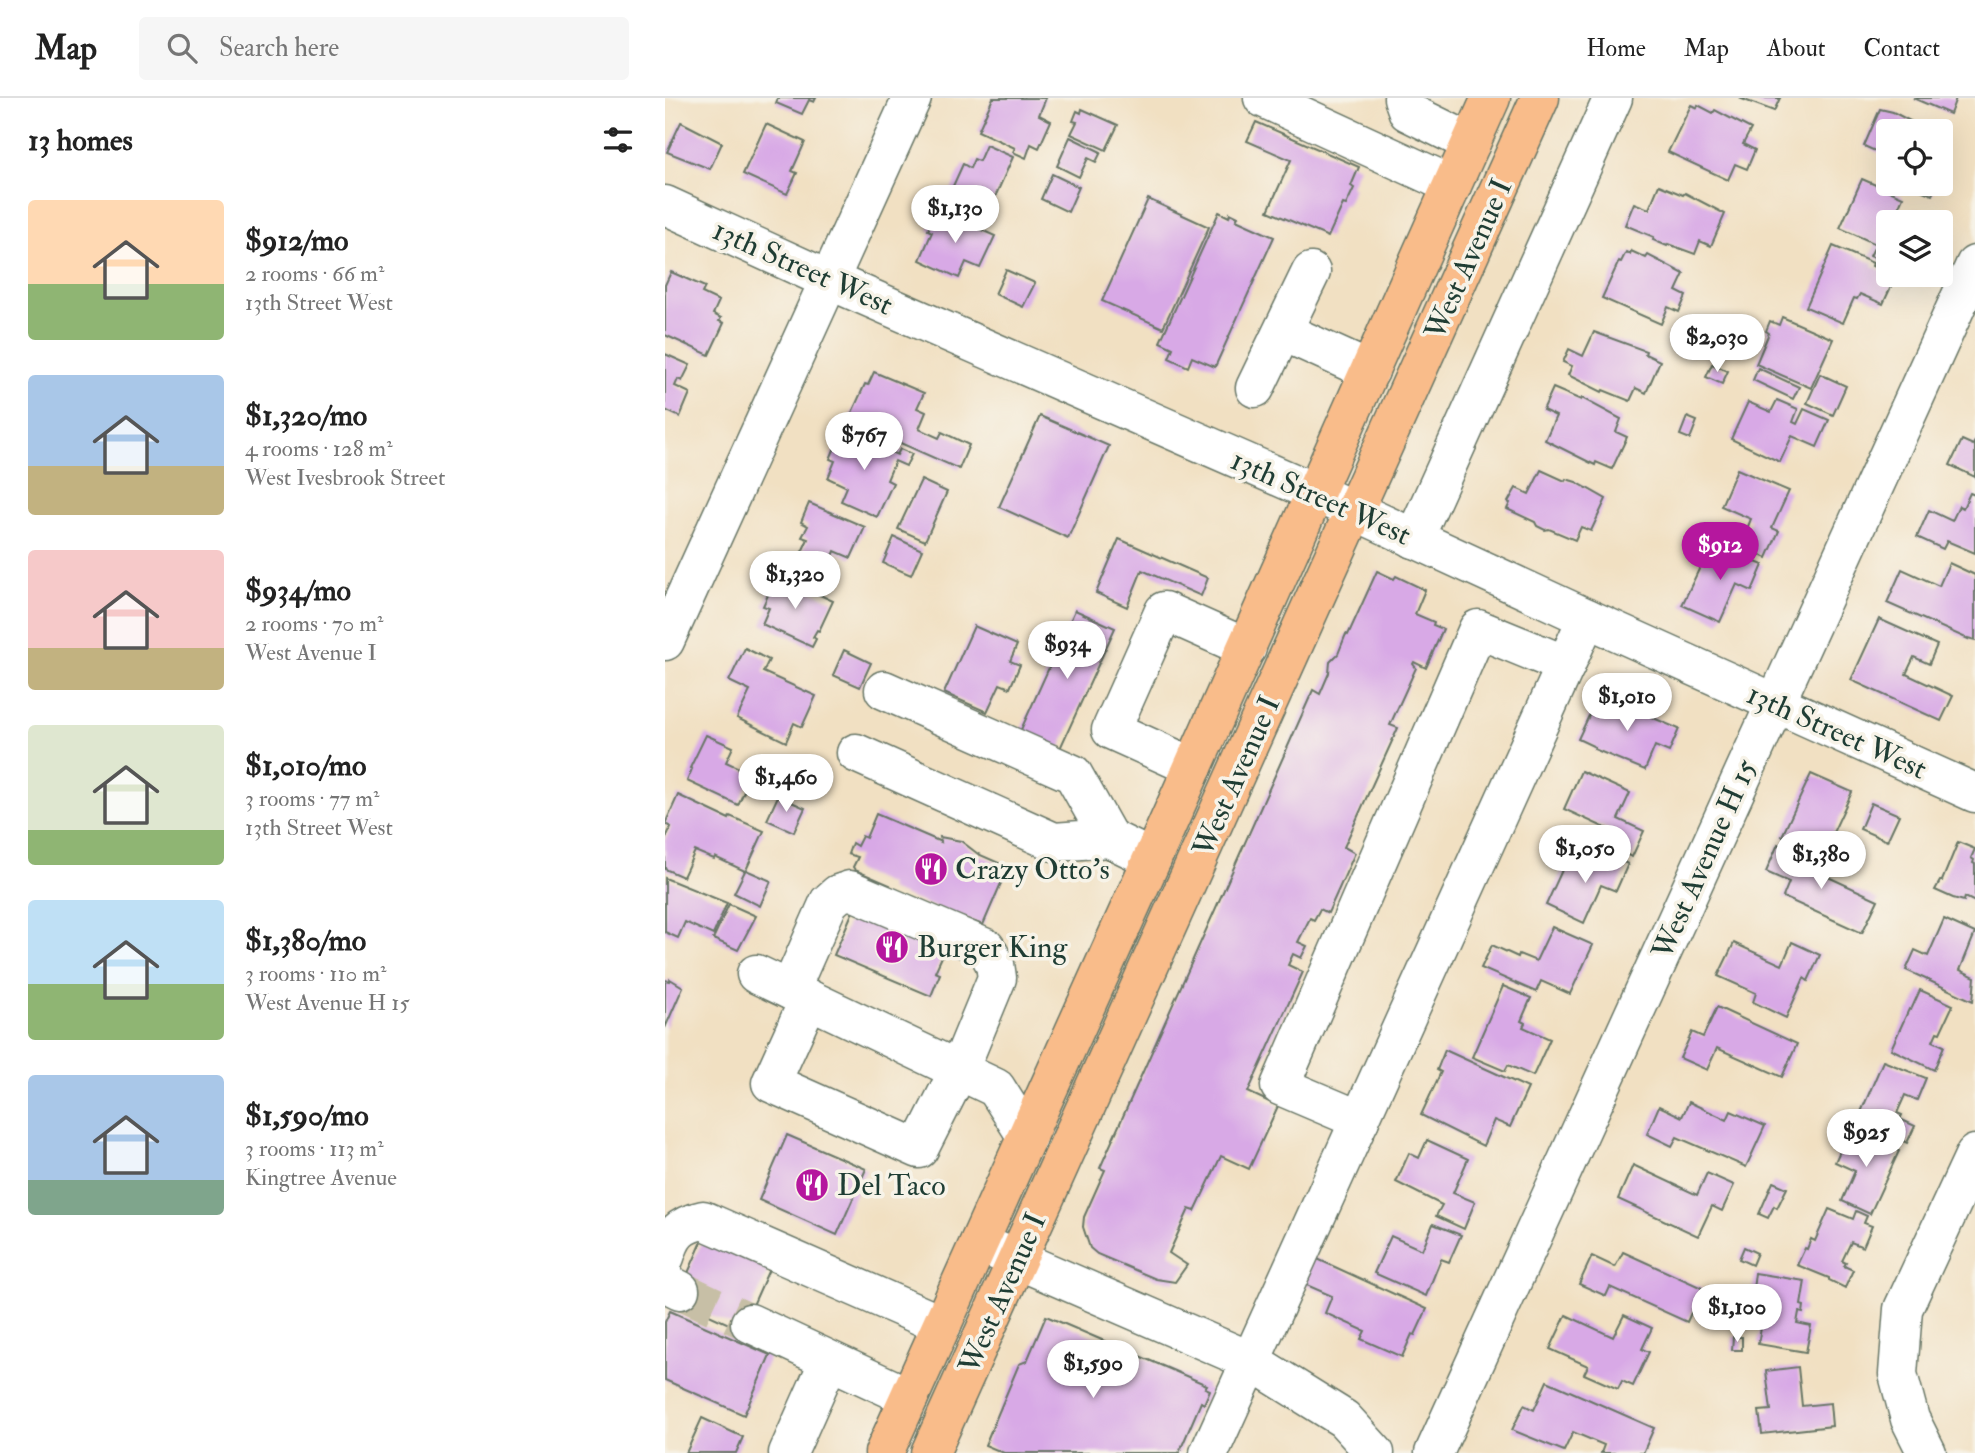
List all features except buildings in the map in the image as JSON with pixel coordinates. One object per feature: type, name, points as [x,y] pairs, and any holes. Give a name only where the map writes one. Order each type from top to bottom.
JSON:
[{"type":"main road","name":"West Avenue I","points":[[884,1453],[1247,648],[1491,98]]},
{"type":"main road","points":[[1506,172],[1515,108],[1520,98]]},
{"type":"main road","name":"West Avenue I","points":[[930,1453],[1540,98]]},
{"type":"main road","points":[[1103,1071],[1100,1014],[1148,905],[1152,859]]},
{"type":"street","points":[[665,641],[912,98]]},
{"type":"street","points":[[1263,98],[1452,185]]},
{"type":"street","points":[[1403,98],[1408,112],[1471,143]]},
{"type":"street","points":[[1414,539],[1613,98]]},
{"type":"street","name":"13th Street West","points":[[665,205],[829,280],[1316,493],[1975,793]]},
{"type":"street","name":"West Avenue H 15","points":[[1434,1453],[1975,264]]},
{"type":"street","points":[[1255,388],[1311,272]]},
{"type":"street","points":[[1284,332],[1370,371]]},
{"type":"street","points":[[1193,767],[1111,730],[1164,611],[1247,648]]},
{"type":"street","points":[[1209,1453],[1587,618]]},
{"type":"street","points":[[1360,1120],[1280,1086],[1478,629],[1566,665]]},
{"type":"street","points":[[884,690],[1073,774],[1108,838]]},
{"type":"street","points":[[856,753],[1054,842],[1108,838],[1152,859]]},
{"type":"street","points":[[850,890],[986,948],[995,964],[997,978],[958,1070],[919,1149],[771,1083],[829,902],[838,894],[850,890]]},
{"type":"street","points":[[755,974],[996,1088],[1027,1137]]},
{"type":"street","points":[[996,1088],[1057,1071]]},
{"type":"street","points":[[1927,1453],[1910,1419],[1898,1374],[1903,1309],[1975,1154]]},
{"type":"street","points":[[670,1275],[675,1235],[686,1224],[703,1220],[942,1325]]},
{"type":"street","points":[[979,1243],[1251,1361],[1345,1419],[1375,1453]]},
{"type":"street","points":[[750,1323],[909,1397]]},
{"type":"street","points":[[788,1453],[829,1361]]},
{"type":"tunnel","points":[[680,1290],[750,1323]]},
{"type":"place","name":"Crazy Otto's","points":[[931,869]]},
{"type":"place","name":"Burger King","points":[[892,947]]},
{"type":"place","name":"Del Taco","points":[[812,1185]]}]
